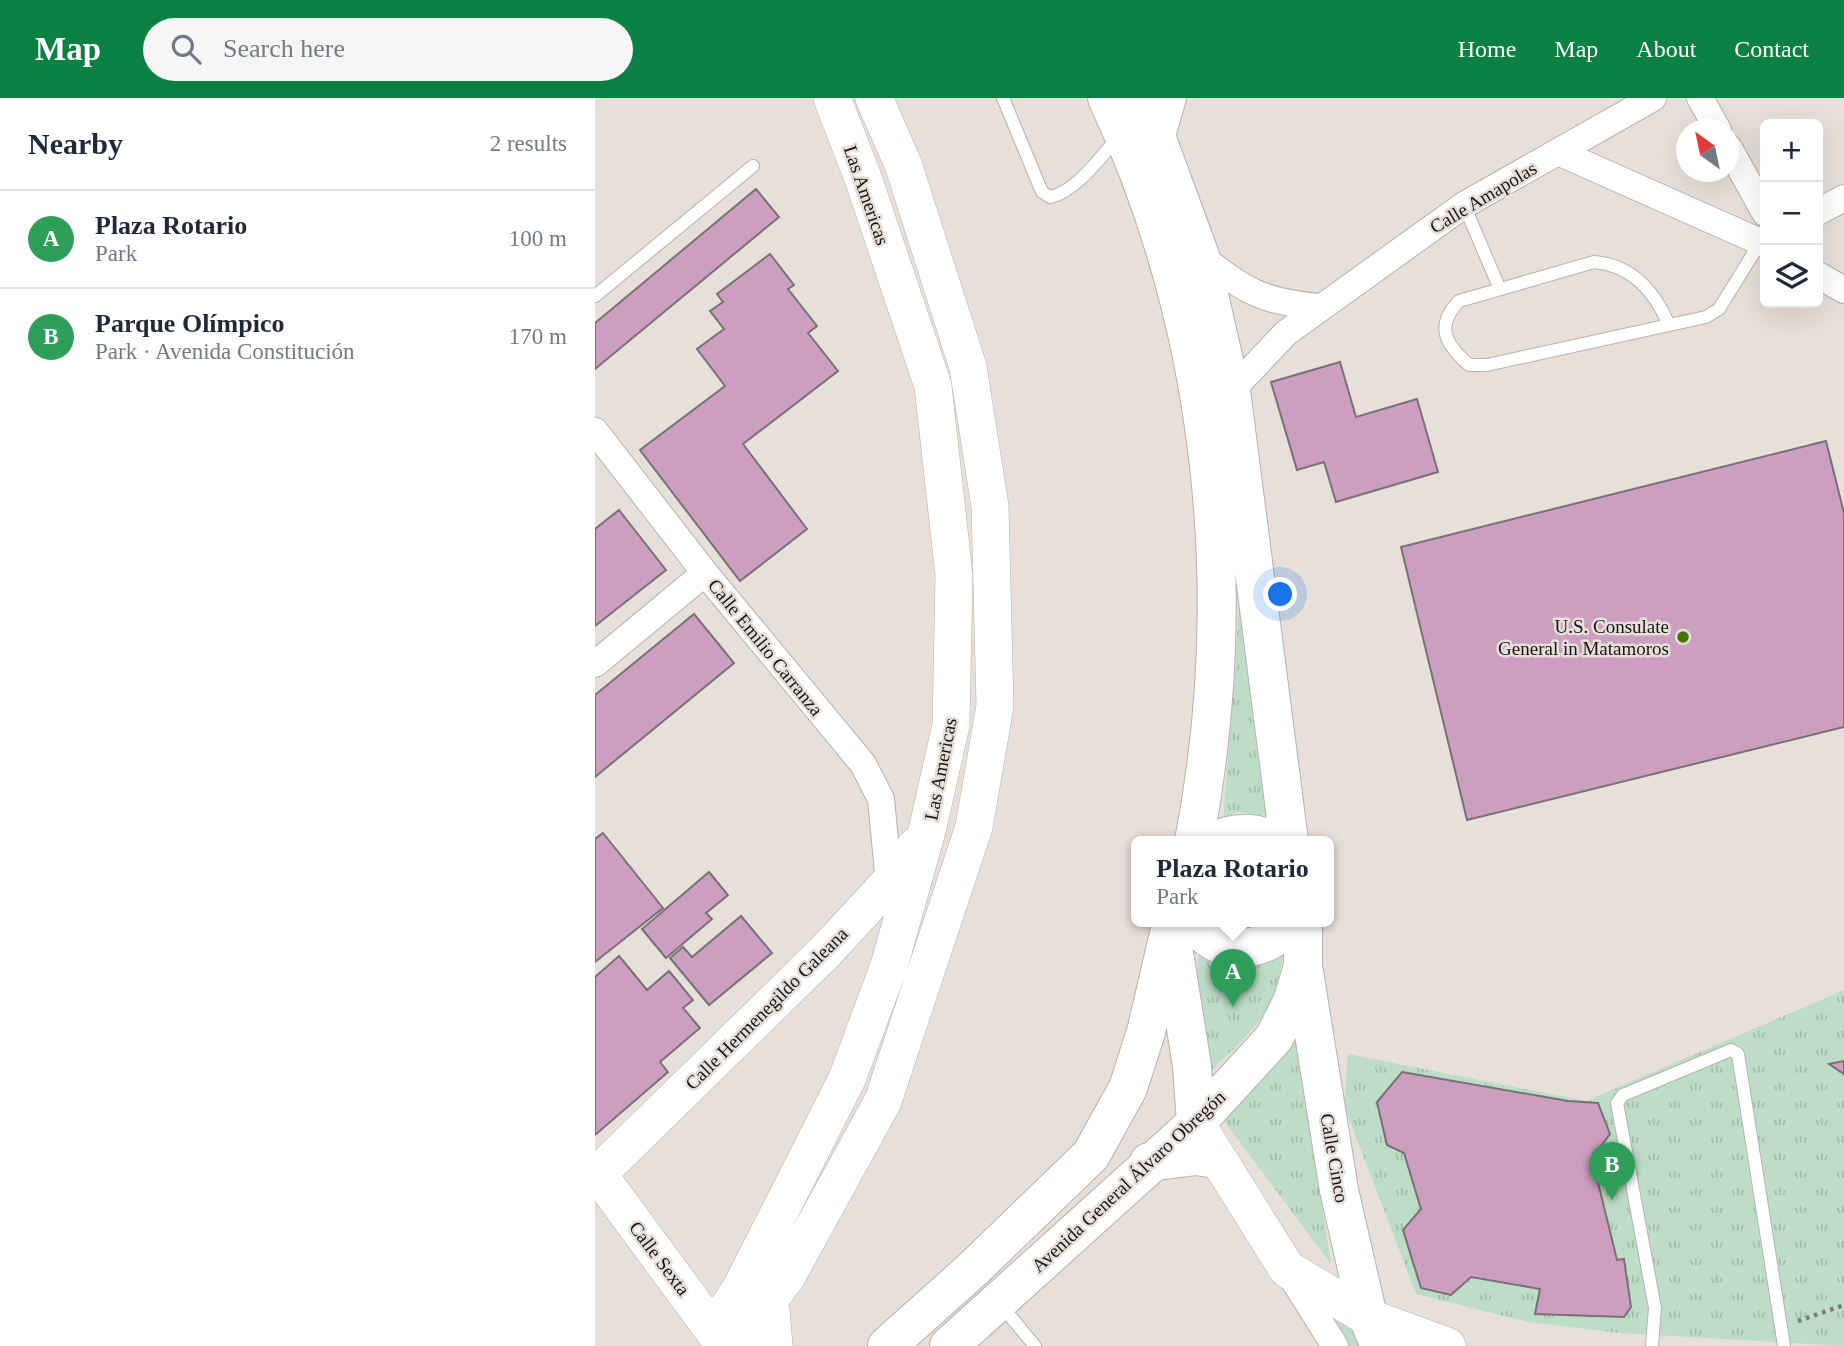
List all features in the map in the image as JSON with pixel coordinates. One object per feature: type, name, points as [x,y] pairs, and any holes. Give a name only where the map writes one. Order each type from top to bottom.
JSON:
[{"type":"main road","name":"Las Americas","points":[[723,1339],[729,1307],[743,1286],[847,1079],[889,966],[927,831],[951,724],[954,575],[933,386],[863,178],[832,98]]},
{"type":"main road","points":[[723,1339],[770,1297],[787,1276],[883,1101],[974,827],[995,706],[990,506],[968,367],[903,164],[874,98]]},
{"type":"main road","points":[[1107,98],[1123,133],[1200,257],[1215,396],[1288,836]]},
{"type":"main road","points":[[1142,98],[1160,143],[1185,326],[1215,396],[1216,648],[1202,796],[1194,836]]},
{"type":"main road","points":[[863,178],[903,164]]},
{"type":"main road","name":"Calle Hermenegildo Galeana","points":[[596,1174],[826,951],[889,883],[927,831]]},
{"type":"main road","points":[[1227,836],[1257,836]]},
{"type":"main road","points":[[887,1346],[974,1269],[1091,1155],[1128,1088],[1177,927]]},
{"type":"main road","points":[[1178,927],[1196,1122],[1216,1159],[1287,1269],[1374,1331],[1447,1346]]},
{"type":"main road","points":[[1184,927],[1227,947],[1247,949],[1265,945],[1283,934],[1288,927]]},
{"type":"main road","name":"Avenida General Álvaro Obregón","points":[[949,1346],[1149,1161],[1196,1122],[1274,1038],[1292,1002],[1303,966],[1303,927]]},
{"type":"main road","points":[[826,951],[851,951],[860,958],[871,974],[877,998]]},
{"type":"main road","name":"Calle Cinco","points":[[1303,966],[1339,1190],[1374,1331]]},
{"type":"main road","points":[[847,1079],[883,1101]]},
{"type":"main road","points":[[1149,1161],[1196,1156],[1216,1159]]},
{"type":"main road","name":"Calle Sexta","points":[[596,1174],[723,1339]]},
{"type":"main road","points":[[974,1269],[997,1301]]},
{"type":"main road","points":[[770,1297],[774,1346]]},
{"type":"street","points":[[1160,143],[1173,98]]},
{"type":"street","name":"Calle Amapolas","points":[[1215,396],[1286,333],[1464,205],[1653,98]]},
{"type":"street","points":[[1700,98],[1712,119]]},
{"type":"street","points":[[1558,152],[1760,238]]},
{"type":"street","points":[[1739,167],[1760,204]]},
{"type":"street","points":[[1823,209],[1844,198]]},
{"type":"street","points":[[1200,257],[1246,291],[1286,304],[1320,307]]},
{"type":"street","points":[[1823,278],[1844,290]]},
{"type":"street","name":"Calle Emilio Carranza","points":[[598,443],[863,764],[881,799],[889,883]]},
{"type":"street","points":[[595,664],[705,573]]},
{"type":"street","points":[[1287,1269],[1335,1346]]},
{"type":"lane","points":[[1003,98],[1042,192],[1050,197],[1060,195],[1070,187],[1123,133]]},
{"type":"lane","points":[[595,296],[753,166]]},
{"type":"lane","points":[[1464,205],[1499,287]]},
{"type":"lane","points":[[1669,325],[1657,298],[1648,287],[1609,263],[1594,262],[1499,287],[1459,301],[1445,315],[1444,331],[1457,355],[1469,365],[1487,365],[1706,317],[1719,309],[1761,245]]},
{"type":"lane","points":[[1652,1346],[1655,1308],[1617,1103],[1623,1095],[1731,1050],[1738,1054],[1786,1323],[1784,1346]]},
{"type":"lane","points":[[997,1301],[1035,1346]]},
{"type":"path","points":[[1786,1323],[1844,1306]]},
{"type":"green space","points":[[1241,558],[1273,817],[1237,812],[1223,820],[1235,674]]},
{"type":"green space","points":[[1200,946],[1284,949],[1274,991],[1259,1021],[1206,1076],[1197,995]]},
{"type":"green space","points":[[1844,990],[1844,1346],[1619,1333],[1528,1322],[1416,1294],[1344,1106],[1348,1054],[1586,1101]]},
{"type":"green space","points":[[1295,1025],[1331,1264],[1219,1114]]},
{"type":"green space","points":[[1318,1302],[1351,1318],[1362,1346],[1346,1346]]},
{"type":"building","points":[[756,189],[779,217],[595,369],[595,323]]},
{"type":"building","points":[[770,254],[794,285],[788,289],[817,326],[808,333],[838,371],[743,444],[807,529],[740,581],[640,450],[725,386],[697,349],[724,329],[710,311],[723,302],[717,294]]},
{"type":"building","points":[[1340,362],[1356,417],[1417,399],[1438,472],[1336,502],[1324,462],[1297,470],[1271,382]]},
{"type":"building","points":[[1826,441],[1844,513],[1844,727],[1467,820],[1401,547]]},
{"type":"building","points":[[619,510],[666,570],[595,626],[595,529]]},
{"type":"building","points":[[694,614],[734,663],[595,777],[595,695]]},
{"type":"building","points":[[603,833],[663,908],[595,962],[595,839]]},
{"type":"building","points":[[709,872],[728,895],[706,913],[712,919],[666,958],[642,929]]},
{"type":"building","points":[[741,916],[772,953],[709,1005],[670,958],[683,947],[692,957]]},
{"type":"building","points":[[619,956],[647,990],[669,971],[693,1000],[683,1008],[700,1028],[660,1062],[668,1072],[595,1135],[595,977]]},
{"type":"building","points":[[1844,1061],[1844,1074],[1829,1064]]},
{"type":"building","points":[[1402,1072],[1568,1101],[1598,1103],[1610,1134],[1592,1158],[1617,1260],[1624,1259],[1631,1307],[1624,1317],[1535,1314],[1540,1289],[1471,1277],[1451,1295],[1421,1288],[1403,1230],[1421,1209],[1404,1153],[1387,1145],[1377,1102]]},
{"type":"place","name":"U.S. Consulate General in Matamoros","points":[[1683,637]]},
{"type":"place","name":"Plaza Rotario","points":[[1233,1007]]},
{"type":"place","name":"Parque Olímpico","points":[[1612,1200]]}]
